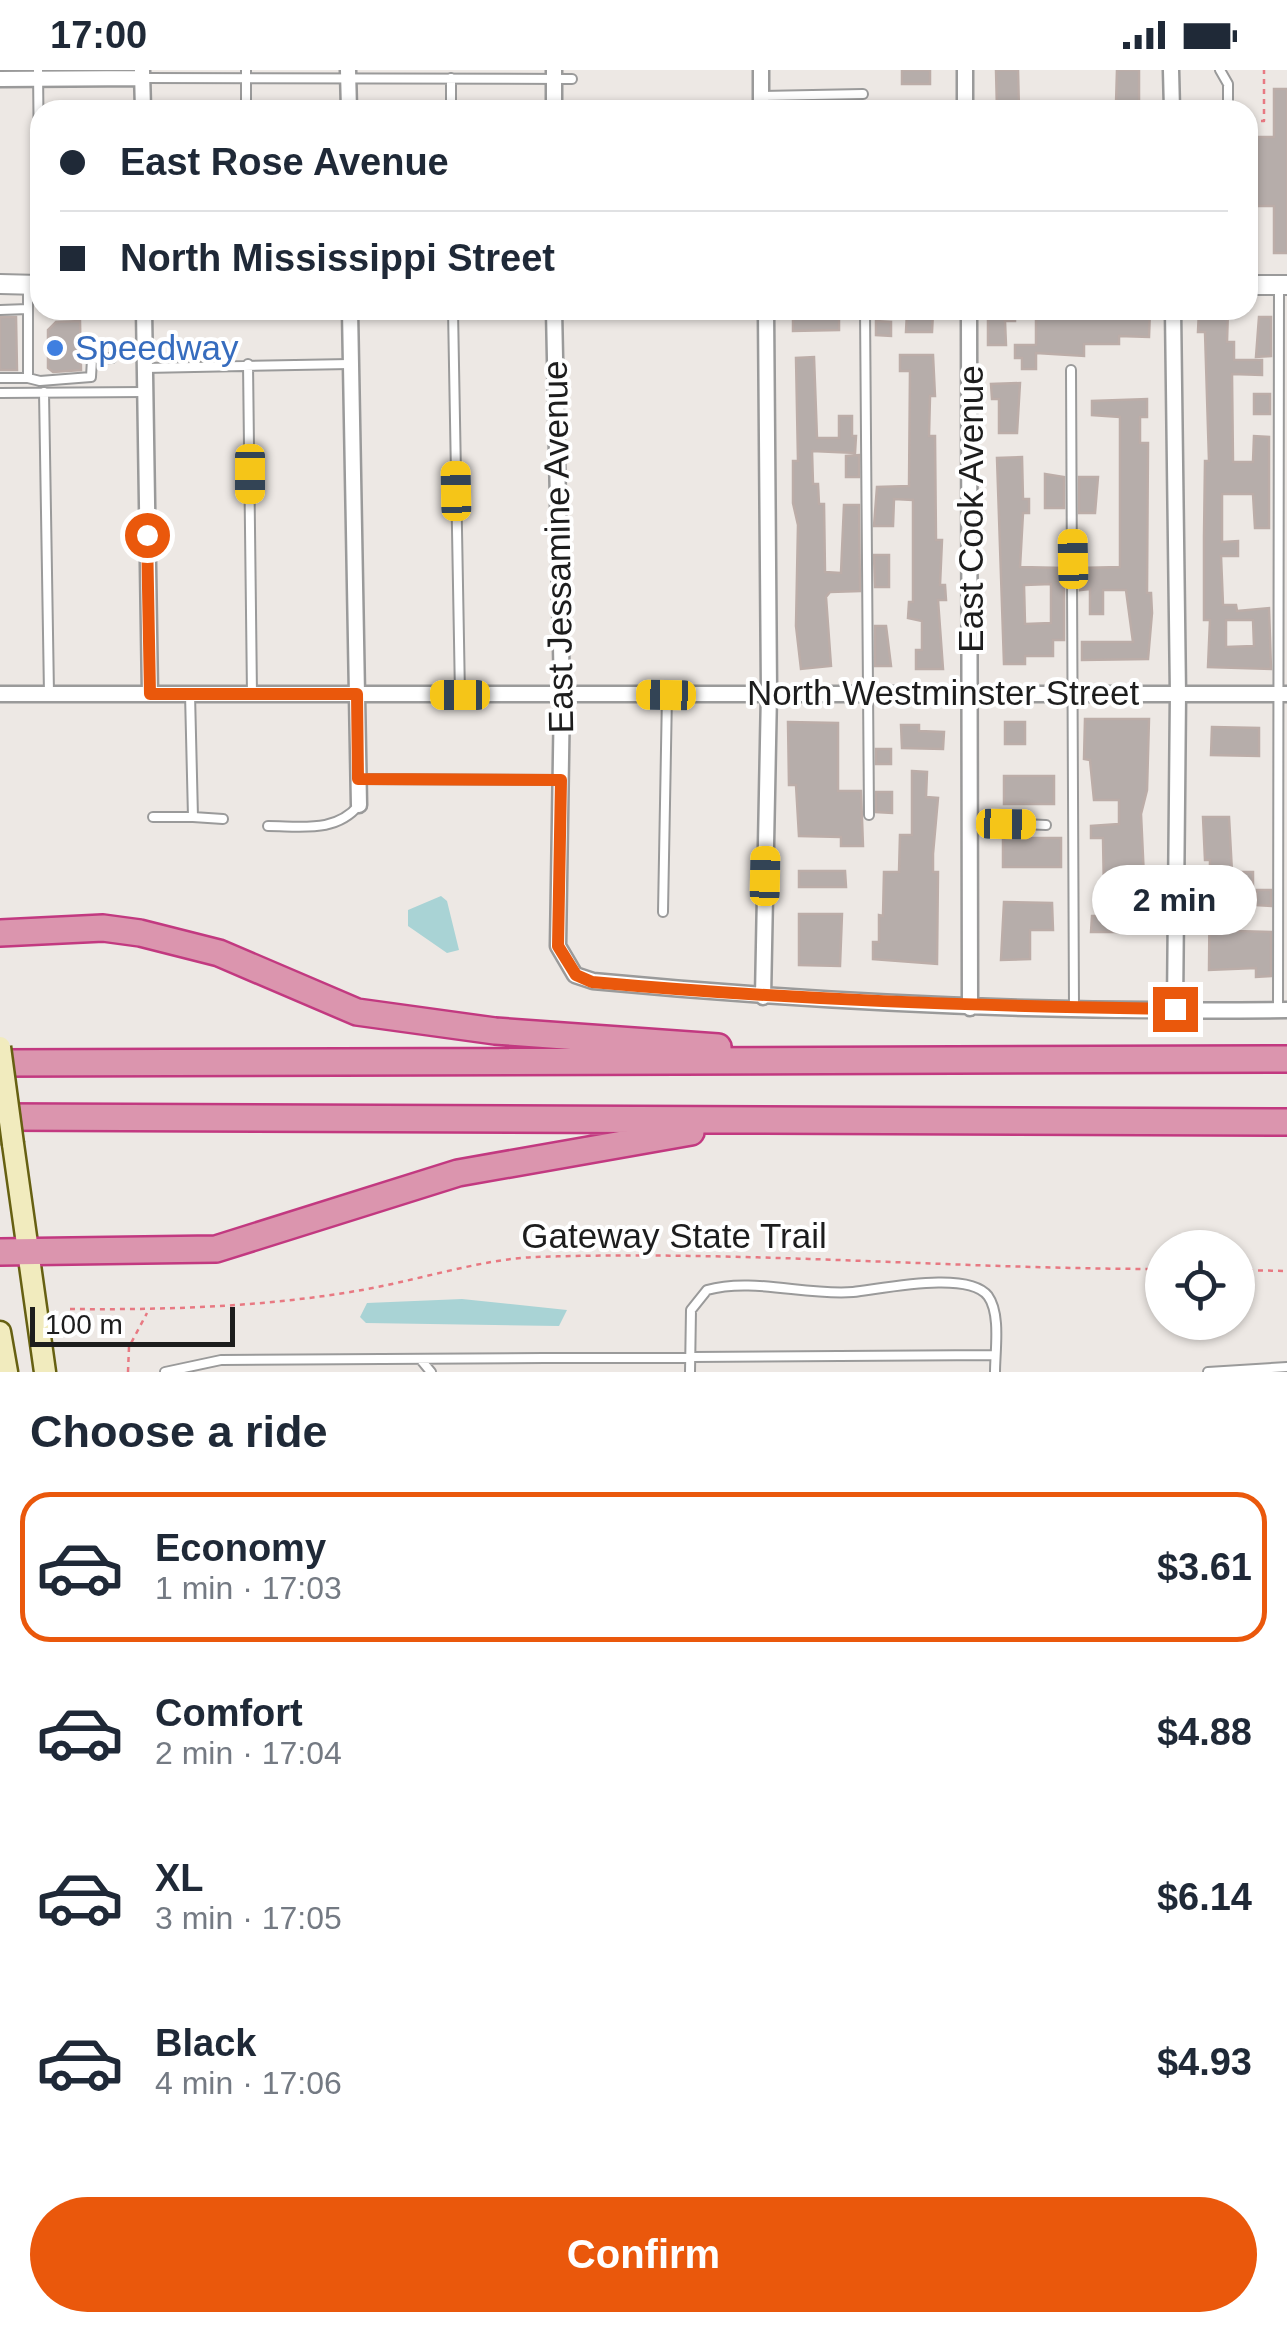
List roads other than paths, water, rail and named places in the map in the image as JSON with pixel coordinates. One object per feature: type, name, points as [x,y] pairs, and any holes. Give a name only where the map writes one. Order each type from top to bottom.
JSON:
[{"type":"highway","points":[[0,933],[103,928],[177,940],[219,953],[357,1012],[552,1036],[872,1061]]},
{"type":"highway","points":[[0,1063],[1287,1059]]},
{"type":"highway","points":[[0,1117],[1287,1122]]},
{"type":"highway","points":[[0,1252],[216,1249],[458,1173],[650,1137],[780,1120]]},
{"type":"main road","points":[[0,1047],[44,1372]]},
{"type":"main road","points":[[0,1332],[7,1372]]},
{"type":"street","points":[[761,70],[761,100]]},
{"type":"street","points":[[965,70],[965,100]]},
{"type":"street","points":[[1171,70],[1172,100]]},
{"type":"street","points":[[0,79],[38,74],[142,74],[143,100]]},
{"type":"street","points":[[348,74],[349,100]]},
{"type":"street","points":[[554,74],[554,100]]},
{"type":"street","points":[[0,284],[30,284]]},
{"type":"street","points":[[144,320],[150,694]]},
{"type":"street","points":[[350,320],[358,804]]},
{"type":"street","name":"East Jessamine Avenue","points":[[554,320],[562,694],[558,946],[565,963],[576,975],[592,982],[763,997]]},
{"type":"street","points":[[766,320],[769,692],[763,997],[970,1008],[1283,1010]]},
{"type":"street","name":"East Cook Avenue","points":[[969,320],[970,1008]]},
{"type":"street","points":[[1173,320],[1178,694],[1175,1009]]},
{"type":"street","name":"North Westminster Street","points":[[0,694],[1284,694]]},
{"type":"lane","points":[[1220,70],[1228,84],[1228,100]]},
{"type":"lane","points":[[38,74],[38,100]]},
{"type":"lane","points":[[142,74],[450,78],[554,74],[572,78]]},
{"type":"lane","points":[[246,74],[246,100]]},
{"type":"lane","points":[[450,78],[451,100]]},
{"type":"lane","points":[[795,100],[863,94]]},
{"type":"lane","points":[[1283,285],[1283,1010]]},
{"type":"lane","points":[[28,378],[30,301]]},
{"type":"lane","points":[[0,310],[28,309]]},
{"type":"lane","points":[[453,320],[460,695]]},
{"type":"lane","points":[[866,320],[870,815]]},
{"type":"lane","points":[[16,333],[28,332]]},
{"type":"lane","points":[[17,356],[28,356]]},
{"type":"lane","points":[[0,378],[40,382],[90,377],[92,359],[112,358]]},
{"type":"lane","points":[[248,364],[252,694]]},
{"type":"lane","points":[[145,368],[351,364]]},
{"type":"lane","points":[[1070,370],[1074,1008]]},
{"type":"lane","points":[[44,392],[49,694]]},
{"type":"lane","points":[[0,393],[144,392]]},
{"type":"lane","points":[[190,694],[193,817]]},
{"type":"lane","points":[[663,912],[666,695]]},
{"type":"lane","points":[[358,779],[561,780]]},
{"type":"lane","points":[[268,826],[330,826],[345,820],[358,804]]},
{"type":"lane","points":[[153,816],[224,819]]},
{"type":"lane","points":[[971,822],[1046,825]]},
{"type":"lane","points":[[690,1372],[691,1310],[708,1290],[730,1286],[847,1292],[932,1283],[972,1286],[988,1296],[994,1316],[995,1372]]},
{"type":"lane","points":[[165,1372],[221,1360],[995,1355]]},
{"type":"lane","points":[[422,1360],[431,1372]]},
{"type":"lane","points":[[648,1360],[648,1372]]},
{"type":"lane","points":[[1208,1372],[1287,1367]]},
{"type":"water","points":[[441,896],[447,901],[459,950],[447,953],[408,926],[408,910]]},
{"type":"water","points":[[462,1299],[567,1310],[559,1326],[366,1323],[360,1317],[367,1303]]},
{"type":"place","name":"Speedway","points":[[55,348]]}]
